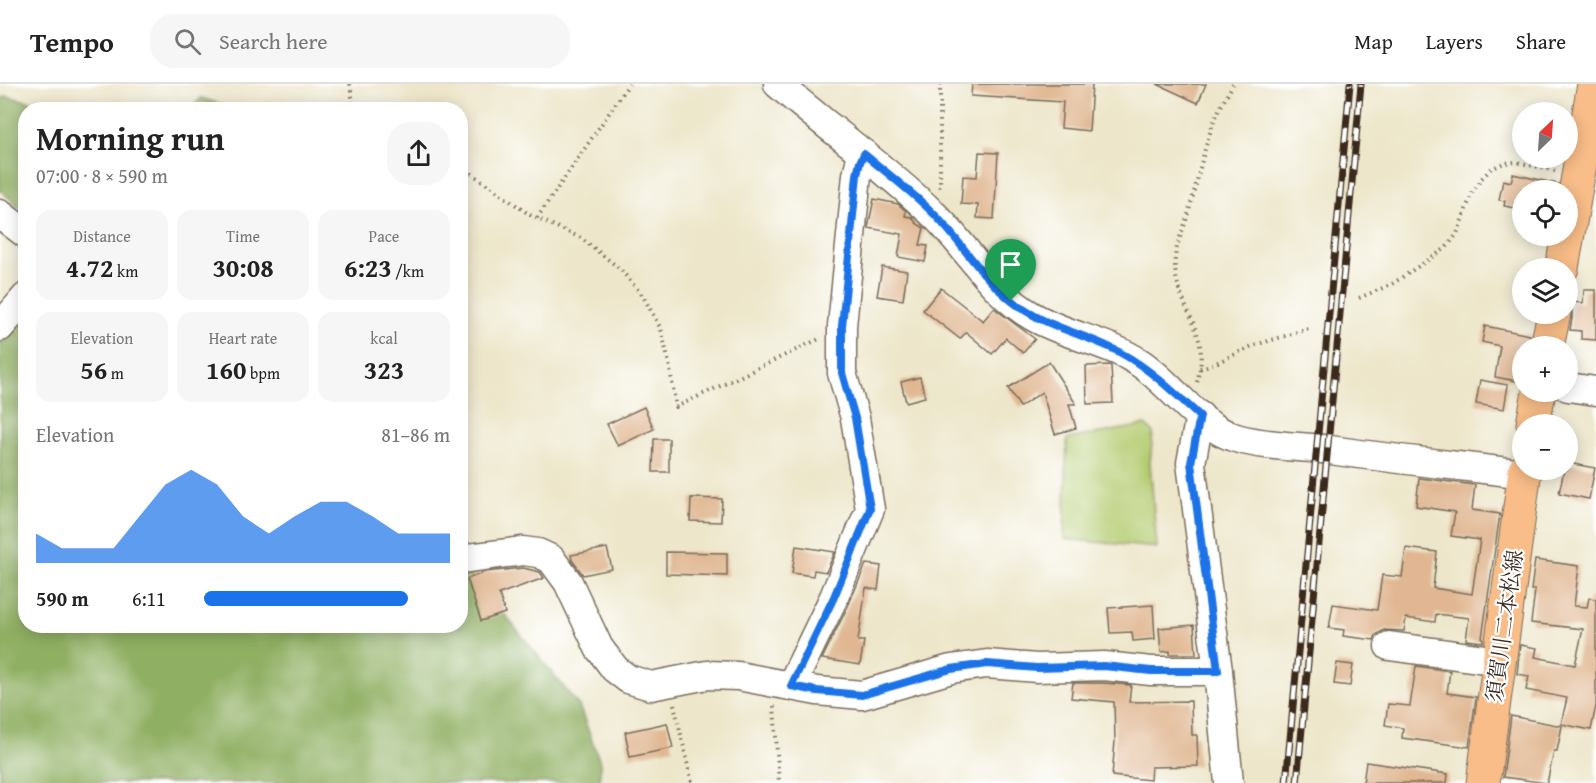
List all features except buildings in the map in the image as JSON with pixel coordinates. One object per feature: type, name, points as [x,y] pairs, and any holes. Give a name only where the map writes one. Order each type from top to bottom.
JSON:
[{"type":"main road","points":[[1564,258],[1594,84]]},
{"type":"main road","name":"須賀川二本松線","points":[[1483,783],[1524,480]]},
{"type":"street","points":[[778,84],[864,154],[936,217],[995,287],[1011,301],[1032,316],[1110,347],[1140,363],[1170,387],[1194,411],[1221,431],[1236,438],[1296,448],[1512,471]]},
{"type":"street","points":[[791,686],[834,597],[870,509],[855,418],[842,373],[842,334],[857,175],[864,154]]},
{"type":"street","points":[[0,214],[18,228]]},
{"type":"street","points":[[0,327],[18,306]]},
{"type":"street","points":[[1578,388],[1596,391]]},
{"type":"street","points":[[1194,411],[1191,463],[1218,671],[1228,783]]},
{"type":"street","points":[[468,558],[523,551],[538,553],[551,559],[568,582],[599,648],[615,669],[628,679],[651,686],[707,675],[760,679],[817,691],[862,695],[951,669],[987,664],[1037,668],[1104,666],[1151,671],[1218,671]]},
{"type":"street","points":[[1389,646],[1500,661]]},
{"type":"path","points":[[350,84],[353,102]]},
{"type":"path","points":[[537,218],[629,84]]},
{"type":"path","points":[[936,217],[940,201],[940,84]]},
{"type":"path","points":[[1194,411],[1201,344],[1177,286],[1174,265],[1176,247],[1188,214],[1215,118],[1231,85]]},
{"type":"path","points":[[1359,298],[1392,284],[1446,248],[1457,234],[1473,193],[1481,179],[1491,169],[1504,163],[1516,162],[1579,176]]},
{"type":"path","points":[[468,171],[537,218],[581,237],[620,269],[643,296],[661,329],[676,407],[825,335],[842,334]]},
{"type":"path","points":[[1200,368],[1252,346],[1311,328]]},
{"type":"path","points":[[669,682],[692,783]]},
{"type":"path","points":[[779,783],[774,703],[791,686]]},
{"type":"green space","points":[[6,96],[32,102],[18,102],[18,206],[0,190],[0,100]]},
{"type":"green space","points":[[201,98],[213,102],[197,102]]},
{"type":"green space","points":[[18,322],[18,633],[468,633],[468,569],[579,706],[600,762],[600,783],[0,783],[0,344]]},
{"type":"green space","points":[[1145,425],[1153,432],[1150,463],[1157,548],[1064,539],[1067,439]]},
{"type":"railway","points":[[1286,783],[1350,84]]},
{"type":"railway","points":[[1297,783],[1361,84]]},
{"type":"route","points":[[864,154],[933,213],[995,287],[1011,301],[1032,316],[1110,347],[1140,363],[1170,387],[1200,416],[1191,463],[1218,671],[1151,671],[1104,666],[1037,668],[987,664],[951,669],[862,695],[791,686],[834,597],[870,509],[855,418],[842,373],[842,326],[857,175],[864,154]]}]
